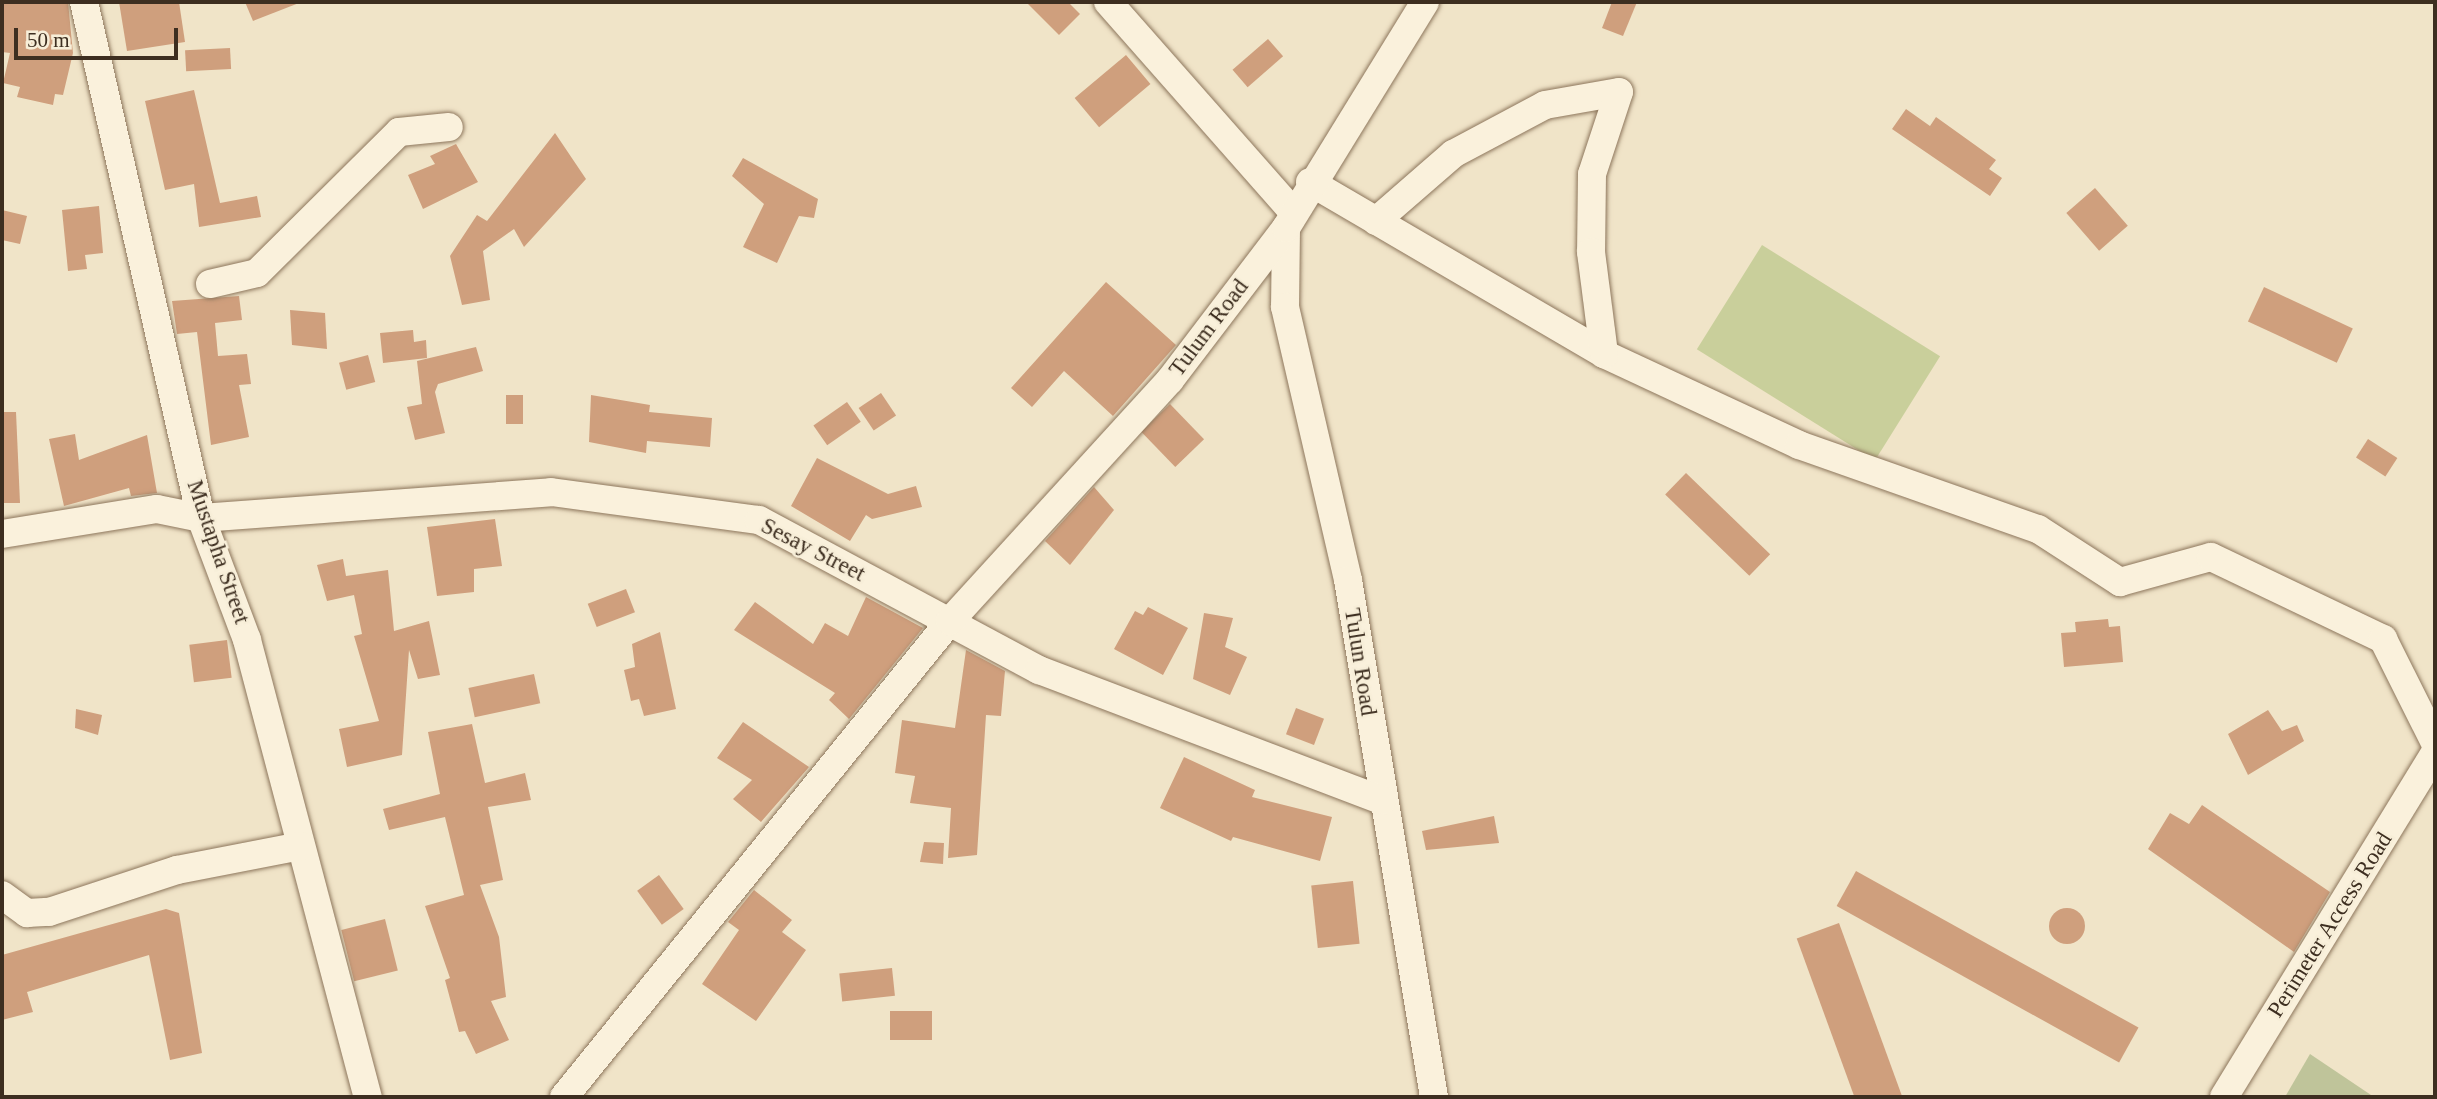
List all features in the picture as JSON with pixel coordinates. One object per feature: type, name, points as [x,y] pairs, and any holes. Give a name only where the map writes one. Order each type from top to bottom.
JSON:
[{"type":"street","name":"Mustapha Street","points":[[84,2],[201,518],[247,640],[368,1097]]},
{"type":"street","points":[[1108,2],[1290,221]]},
{"type":"street","name":"Tulum Road","points":[[564,1097],[950,621],[1170,380],[1290,221],[1310,182],[1425,2]]},
{"type":"street","points":[[1376,221],[1453,154],[1533,111],[1619,92],[1592,174],[1591,252],[1604,354]]},
{"type":"street","points":[[210,284],[257,274],[399,132],[449,127]]},
{"type":"street","points":[[1310,182],[1604,354],[1799,445],[2038,528],[2120,582],[2211,557],[2383,639],[2435,743]]},
{"type":"street","name":"Tulun Road","points":[[1290,221],[1285,307],[1348,580],[1382,800],[1434,1097]]},
{"type":"street","name":"Sesay Street","points":[[2,534],[157,509],[201,518],[551,492],[759,520],[1039,670],[1382,800]]},
{"type":"street","name":"Perimeter Access Road","points":[[2224,1097],[2435,753]]},
{"type":"street","points":[[2,895],[27,914],[49,912],[177,870],[301,846]]},
{"type":"green space","points":[[1762,245],[1940,356],[1875,461],[1697,349]]},
{"type":"green space","points":[[2310,1054],[2374,1097],[2285,1097]]},
{"type":"building","points":[[2,2],[68,2],[73,53],[63,95],[55,94],[53,105],[17,97],[20,87],[3,83],[10,53],[2,52]]},
{"type":"building","points":[[119,2],[179,2],[185,42],[127,51]]},
{"type":"building","points":[[245,2],[299,2],[299,3],[253,21]]},
{"type":"building","points":[[1026,2],[1068,2],[1080,14],[1059,35]]},
{"type":"building","points":[[1612,2],[1637,2],[1623,36],[1602,28]]},
{"type":"building","points":[[1268,39],[1283,56],[1248,87],[1233,70]]},
{"type":"building","points":[[230,48],[231,69],[186,71],[185,50]]},
{"type":"building","points":[[1126,55],[1150,84],[1099,127],[1075,98]]},
{"type":"building","points":[[194,90],[220,203],[257,196],[261,217],[199,227],[194,184],[165,190],[145,101]]},
{"type":"building","points":[[1906,109],[1930,126],[1936,117],[1996,160],[1989,169],[2002,178],[1990,196],[1892,129]]},
{"type":"building","points":[[555,133],[586,179],[524,247],[514,229],[483,251],[490,300],[462,305],[450,256],[477,215],[487,221]]},
{"type":"building","points":[[456,144],[478,182],[423,209],[408,175],[435,164],[430,156]]},
{"type":"building","points":[[743,158],[818,199],[814,218],[799,216],[777,263],[743,247],[764,204],[732,176]]},
{"type":"building","points":[[2095,188],[2128,226],[2099,251],[2066,213]]},
{"type":"building","points":[[99,206],[103,253],[85,255],[87,269],[68,271],[62,210]]},
{"type":"building","points":[[2,210],[27,216],[20,244],[2,240]]},
{"type":"building","points":[[1106,282],[1176,345],[1113,416],[1064,371],[1032,407],[1011,388]]},
{"type":"building","points":[[2264,287],[2353,328],[2337,363],[2248,321]]},
{"type":"building","points":[[239,296],[242,320],[215,323],[218,356],[247,354],[251,384],[239,385],[249,437],[211,445],[197,332],[177,334],[172,301]]},
{"type":"building","points":[[290,310],[325,313],[327,349],[292,345]]},
{"type":"building","points":[[413,330],[414,342],[426,340],[427,358],[383,363],[380,333]]},
{"type":"building","points":[[476,347],[483,371],[438,384],[435,392],[445,433],[415,440],[407,407],[422,404],[417,361]]},
{"type":"building","points":[[368,355],[375,382],[346,390],[339,363]]},
{"type":"building","points":[[881,393],[896,415],[874,430],[859,408]]},
{"type":"building","points":[[506,395],[523,395],[523,424],[506,424]]},
{"type":"building","points":[[591,395],[650,405],[649,412],[712,418],[710,447],[647,441],[646,453],[589,442]]},
{"type":"building","points":[[847,402],[861,422],[827,445],[813,426]]},
{"type":"building","points":[[1170,404],[1204,439],[1175,467],[1141,432]]},
{"type":"building","points":[[2,412],[16,412],[20,503],[2,503]]},
{"type":"building","points":[[75,434],[79,460],[147,435],[157,493],[131,496],[129,488],[64,506],[49,439]]},
{"type":"building","points":[[2368,439],[2397,458],[2385,477],[2356,457]]},
{"type":"building","points":[[817,458],[888,494],[916,486],[922,507],[872,519],[866,515],[850,541],[791,506]]},
{"type":"building","points":[[1686,473],[1770,554],[1749,576],[1665,495]]},
{"type":"building","points":[[1094,487],[1114,510],[1070,565],[1045,541]]},
{"type":"building","points":[[495,519],[502,566],[474,569],[474,592],[437,596],[427,527]]},
{"type":"building","points":[[343,559],[346,576],[388,570],[394,631],[429,621],[440,675],[418,679],[409,650],[402,755],[347,767],[339,729],[379,721],[354,636],[362,634],[354,595],[327,601],[317,565]]},
{"type":"building","points":[[626,589],[635,612],[597,627],[588,604]]},
{"type":"building","points":[[866,597],[923,628],[849,719],[829,700],[835,693],[734,630],[755,602],[813,644],[825,623],[848,636]]},
{"type":"building","points":[[1148,607],[1188,628],[1163,675],[1114,649],[1135,611],[1143,615]]},
{"type":"building","points":[[1204,613],[1233,618],[1225,647],[1247,657],[1230,695],[1193,679]]},
{"type":"building","points":[[2108,619],[2109,627],[2120,626],[2123,662],[2064,667],[2061,633],[2076,632],[2075,622]]},
{"type":"building","points":[[660,632],[676,709],[644,716],[639,699],[631,701],[624,670],[635,667],[632,644]]},
{"type":"building","points":[[227,640],[232,678],[194,682],[189,645]]},
{"type":"building","points":[[966,650],[1005,671],[1001,716],[986,715],[977,855],[948,858],[951,808],[910,803],[915,776],[895,773],[902,720],[955,728]]},
{"type":"building","points":[[534,674],[540,703],[475,717],[468,688]]},
{"type":"building","points":[[1296,708],[1324,719],[1314,745],[1286,734]]},
{"type":"building","points":[[76,709],[102,715],[98,735],[75,728]]},
{"type":"building","points":[[2268,710],[2282,731],[2297,725],[2304,741],[2248,775],[2228,734]]},
{"type":"building","points":[[743,722],[809,767],[761,822],[733,799],[752,780],[717,758]]},
{"type":"building","points":[[472,724],[485,783],[525,773],[531,800],[488,807],[503,880],[480,885],[499,937],[506,997],[491,1001],[509,1040],[476,1054],[465,1031],[459,1032],[445,980],[450,978],[425,906],[464,895],[445,817],[389,830],[383,809],[440,794],[428,732]]},
{"type":"building","points":[[1184,757],[1255,790],[1252,797],[1332,817],[1320,861],[1233,837],[1231,841],[1160,808]]},
{"type":"building","points":[[2202,805],[2330,892],[2294,952],[2148,849],[2170,813],[2189,824]]},
{"type":"building","points":[[1494,816],[1499,843],[1426,850],[1422,831]]},
{"type":"building","points":[[924,842],[944,843],[943,864],[920,862]]},
{"type":"building","points":[[1856,871],[2139,1028],[2119,1063],[1837,906]]},
{"type":"building","points":[[659,875],[684,909],[662,925],[637,891]]},
{"type":"building","points":[[1353,881],[1360,944],[1318,948],[1311,885]]},
{"type":"building","points":[[754,890],[792,920],[782,932],[806,950],[756,1021],[702,984],[739,930],[728,922]]},
{"type":"building","points":[[2067,908],[2080,913],[2085,926],[2080,939],[2067,944],[2054,939],[2049,926],[2054,913]]},
{"type":"building","points":[[166,909],[179,913],[202,1053],[170,1060],[149,955],[27,992],[33,1012],[2,1020],[2,955]]},
{"type":"building","points":[[385,919],[398,970],[354,981],[341,930]]},
{"type":"building","points":[[1839,923],[1902,1097],[1854,1097],[1797,938]]},
{"type":"building","points":[[892,968],[895,996],[842,1001],[839,974]]},
{"type":"building","points":[[890,1011],[932,1011],[932,1040],[890,1040]]}]
